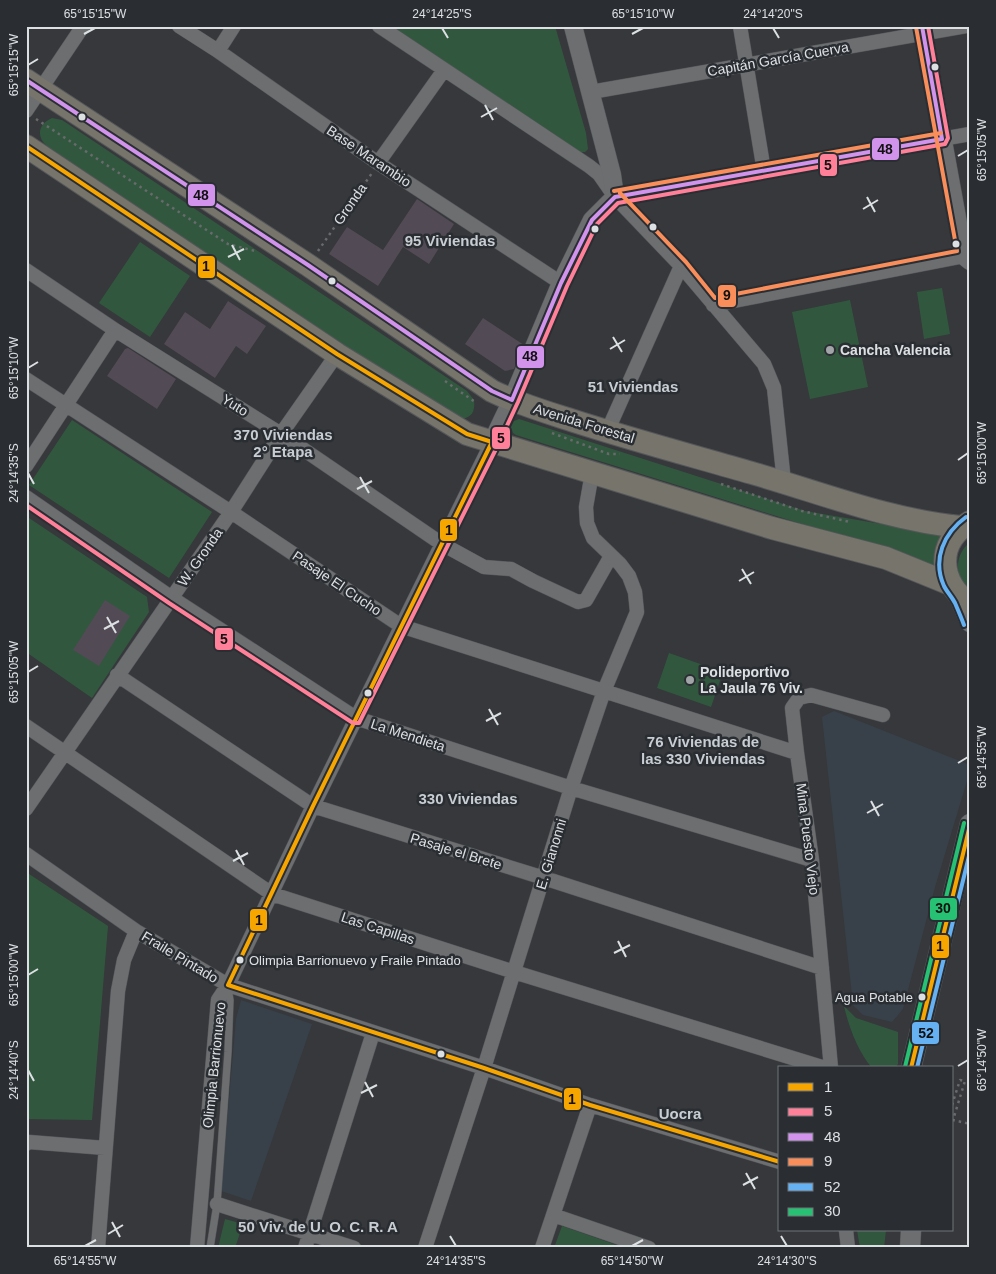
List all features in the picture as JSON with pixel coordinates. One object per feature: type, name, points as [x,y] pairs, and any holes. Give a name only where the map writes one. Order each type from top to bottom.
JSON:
[{"type":"main road","name":"Avenida Forestal","points":[[34,85],[308,265],[492,390],[512,400],[607,432],[784,482],[897,517],[934,524],[966,525]]},
{"type":"main road","points":[[26,146],[337,354],[467,434],[772,528],[886,558],[959,595]]},
{"type":"main road","points":[[966,525],[951,539],[946,553],[945,569],[959,595],[970,622]]},
{"type":"main road","points":[[911,1066],[970,824]]},
{"type":"main road","points":[[910,1248],[911,1232]]},
{"type":"street","points":[[26,111],[34,85],[83,26]]},
{"type":"street","name":"Base Marambio","points":[[179,26],[218,51],[378,163],[561,283]]},
{"type":"street","points":[[218,51],[234,26]]},
{"type":"street","points":[[379,26],[599,174],[615,197],[680,266],[764,364],[774,388],[784,482]]},
{"type":"street","points":[[573,26],[612,175],[615,197]]},
{"type":"street","points":[[740,26],[764,171]]},
{"type":"street","name":"Capitán García Cuerva","points":[[591,92],[923,30],[966,26]]},
{"type":"street","points":[[713,305],[968,257],[942,139],[923,30]]},
{"type":"street","points":[[378,163],[444,70]]},
{"type":"street","points":[[615,197],[970,134]]},
{"type":"street","name":"Olimpia Barrionuevo","points":[[197,1248],[218,1000],[228,985],[313,806],[492,442],[512,400],[561,283],[592,220],[615,197]]},
{"type":"street","points":[[607,432],[680,266]]},
{"type":"street","name":"Yuto","points":[[26,270],[115,330],[282,434],[442,544],[484,567],[511,569],[578,602],[586,600],[611,556]]},
{"type":"street","points":[[26,466],[115,330]]},
{"type":"street","name":"W. Gronda","points":[[26,809],[231,512],[337,354]]},
{"type":"street","name":"Pasaje El Cucho","points":[[26,380],[231,512],[401,626],[797,753]]},
{"type":"street","name":"E. Gianonni","points":[[425,1248],[484,1068],[571,788],[604,691],[637,612],[635,592],[629,576],[593,538],[587,523],[586,506],[592,473]]},
{"type":"street","name":"La Mendieta","points":[[26,497],[172,598],[356,718],[571,788],[812,860]]},
{"type":"street","name":"Pasaje el Brete","points":[[117,675],[313,806],[822,968]]},
{"type":"street","name":"Mina Puesto Viejo","points":[[831,1066],[812,860],[792,708],[799,698],[812,695],[883,716]]},
{"type":"street","name":"Las Capillas","points":[[26,726],[272,894],[514,972],[819,1066]]},
{"type":"street","name":"Fraile Pintado","points":[[26,854],[136,931],[228,985],[484,1068],[590,1105],[778,1161]]},
{"type":"street","points":[[98,1248],[118,991],[124,960],[136,931]]},
{"type":"street","points":[[306,1248],[373,1033]]},
{"type":"street","points":[[542,1248],[590,1105]]},
{"type":"street","points":[[26,1144],[29,1142],[105,1148]]},
{"type":"street","points":[[217,1204],[354,1248]]},
{"type":"street","points":[[553,1215],[643,1247]]},
{"type":"street","points":[[846,1232],[848,1248]]},
{"type":"lane","points":[[210,1248],[217,1204],[228,1052],[230,1000],[228,985]]},
{"type":"path","name":"Gronda","points":[[308,265],[378,163]]},
{"type":"path","points":[[954,1099],[960,1080],[965,1081],[954,1117]]},
{"type":"path","points":[[954,1120],[970,1124]]},
{"type":"shaded area","points":[[834,711],[970,765],[970,771],[935,887],[903,1009],[892,1022],[863,1015],[853,1005],[822,717]]},
{"type":"shaded area","points":[[241,1000],[312,1024],[251,1201],[221,1191],[236,1019]]},
{"type":"green space","points":[[392,26],[555,26],[586,133],[588,149],[585,152],[580,152]]},
{"type":"green space","points":[[52,118],[62,120],[467,391],[474,400],[472,414],[461,419],[451,418],[47,146],[41,139],[40,131],[41,127]]},
{"type":"green space","points":[[140,242],[190,276],[150,337],[99,303]]},
{"type":"green space","points":[[942,288],[950,334],[924,339],[917,292]]},
{"type":"green space","name":"Cancha Valencia","points":[[850,300],[868,387],[810,399],[792,312]]},
{"type":"green space","points":[[519,419],[805,511],[946,535],[938,570],[802,524],[516,435],[511,427],[514,421]]},
{"type":"green space","points":[[72,420],[212,512],[169,578],[29,485]]},
{"type":"green space","points":[[26,516],[147,597],[149,612],[92,698],[26,652]]},
{"type":"green space","points":[[970,542],[970,594],[961,582],[958,568],[961,554]]},
{"type":"green space","name":"Polideportivo La Jaula 76 Viv.","points":[[669,653],[723,672],[711,707],[657,688]]},
{"type":"green space","points":[[26,872],[108,926],[92,1120],[26,1119]]},
{"type":"green space","points":[[844,1006],[856,1018],[898,1032],[896,1066],[871,1066],[862,1054]]},
{"type":"green space","points":[[225,1219],[243,1224],[235,1248],[218,1248]]},
{"type":"green space","points":[[562,1226],[625,1248],[554,1248]]},
{"type":"green space","points":[[857,1232],[886,1232],[884,1248],[860,1248]]},
{"type":"building","points":[[417,199],[454,224],[429,264],[403,247],[378,286],[329,254],[347,227],[383,250]]},
{"type":"building","points":[[228,301],[266,326],[247,354],[236,346],[215,378],[164,344],[185,312],[210,329]]},
{"type":"building","points":[[483,318],[524,345],[514,369],[505,371],[465,344]]},
{"type":"building","points":[[128,348],[176,379],[157,409],[107,376],[125,349]]},
{"type":"building","points":[[105,600],[130,616],[99,666],[73,650]]},
{"type":"transit line","name":"48","points":[[26,80],[308,265],[492,391],[512,400],[561,283],[592,220],[615,197],[942,139],[922,26]]},
{"type":"transit line","name":"5","points":[[26,505],[169,603],[353,723],[359,723],[498,445],[567,286],[597,224],[618,203],[945,144],[948,138],[928,26]]},
{"type":"transit line","name":"9","points":[[620,193],[686,262],[715,298],[957,251],[916,27]]},
{"type":"transit line","name":"9","points":[[614,191],[941,133]]},
{"type":"transit line","name":"1","points":[[26,146],[337,354],[467,434],[492,442],[313,806],[228,985],[484,1068],[590,1105],[778,1161]]},
{"type":"transit line","name":"52","points":[[964,625],[955,603],[944,586],[939,566],[942,547],[946,539],[958,523],[966,517]]},
{"type":"transit line","name":"30","points":[[905,1066],[964,823]]},
{"type":"transit line","name":"1","points":[[911,1066],[970,825]]},
{"type":"transit line","name":"52","points":[[917,1066],[970,852]]},
{"type":"place","name":"Cancha Valencia","points":[[830,350]]},
{"type":"place","name":"Polideportivo La Jaula 76 Viv.","points":[[690,680]]},
{"type":"place","name":"Olimpia Barrionuevo y Fraile Pintado","points":[[240,960]]},
{"type":"place","name":"Agua Potable","points":[[922,997]]},
{"type":"district","name":"95 Viviendas","points":[[450,240]]},
{"type":"district","name":"51 Viviendas","points":[[633,386]]},
{"type":"district","name":"370 Viviendas 2° Etapa","points":[[283,442]]},
{"type":"district","name":"76 Viviendas de las 330 Viviendas","points":[[703,750]]},
{"type":"district","name":"330 Viviendas","points":[[468,798]]},
{"type":"district","name":"Uocra","points":[[680,1113]]},
{"type":"district","name":"50 Viv. de U. O. C. R. A","points":[[318,1226]]}]
